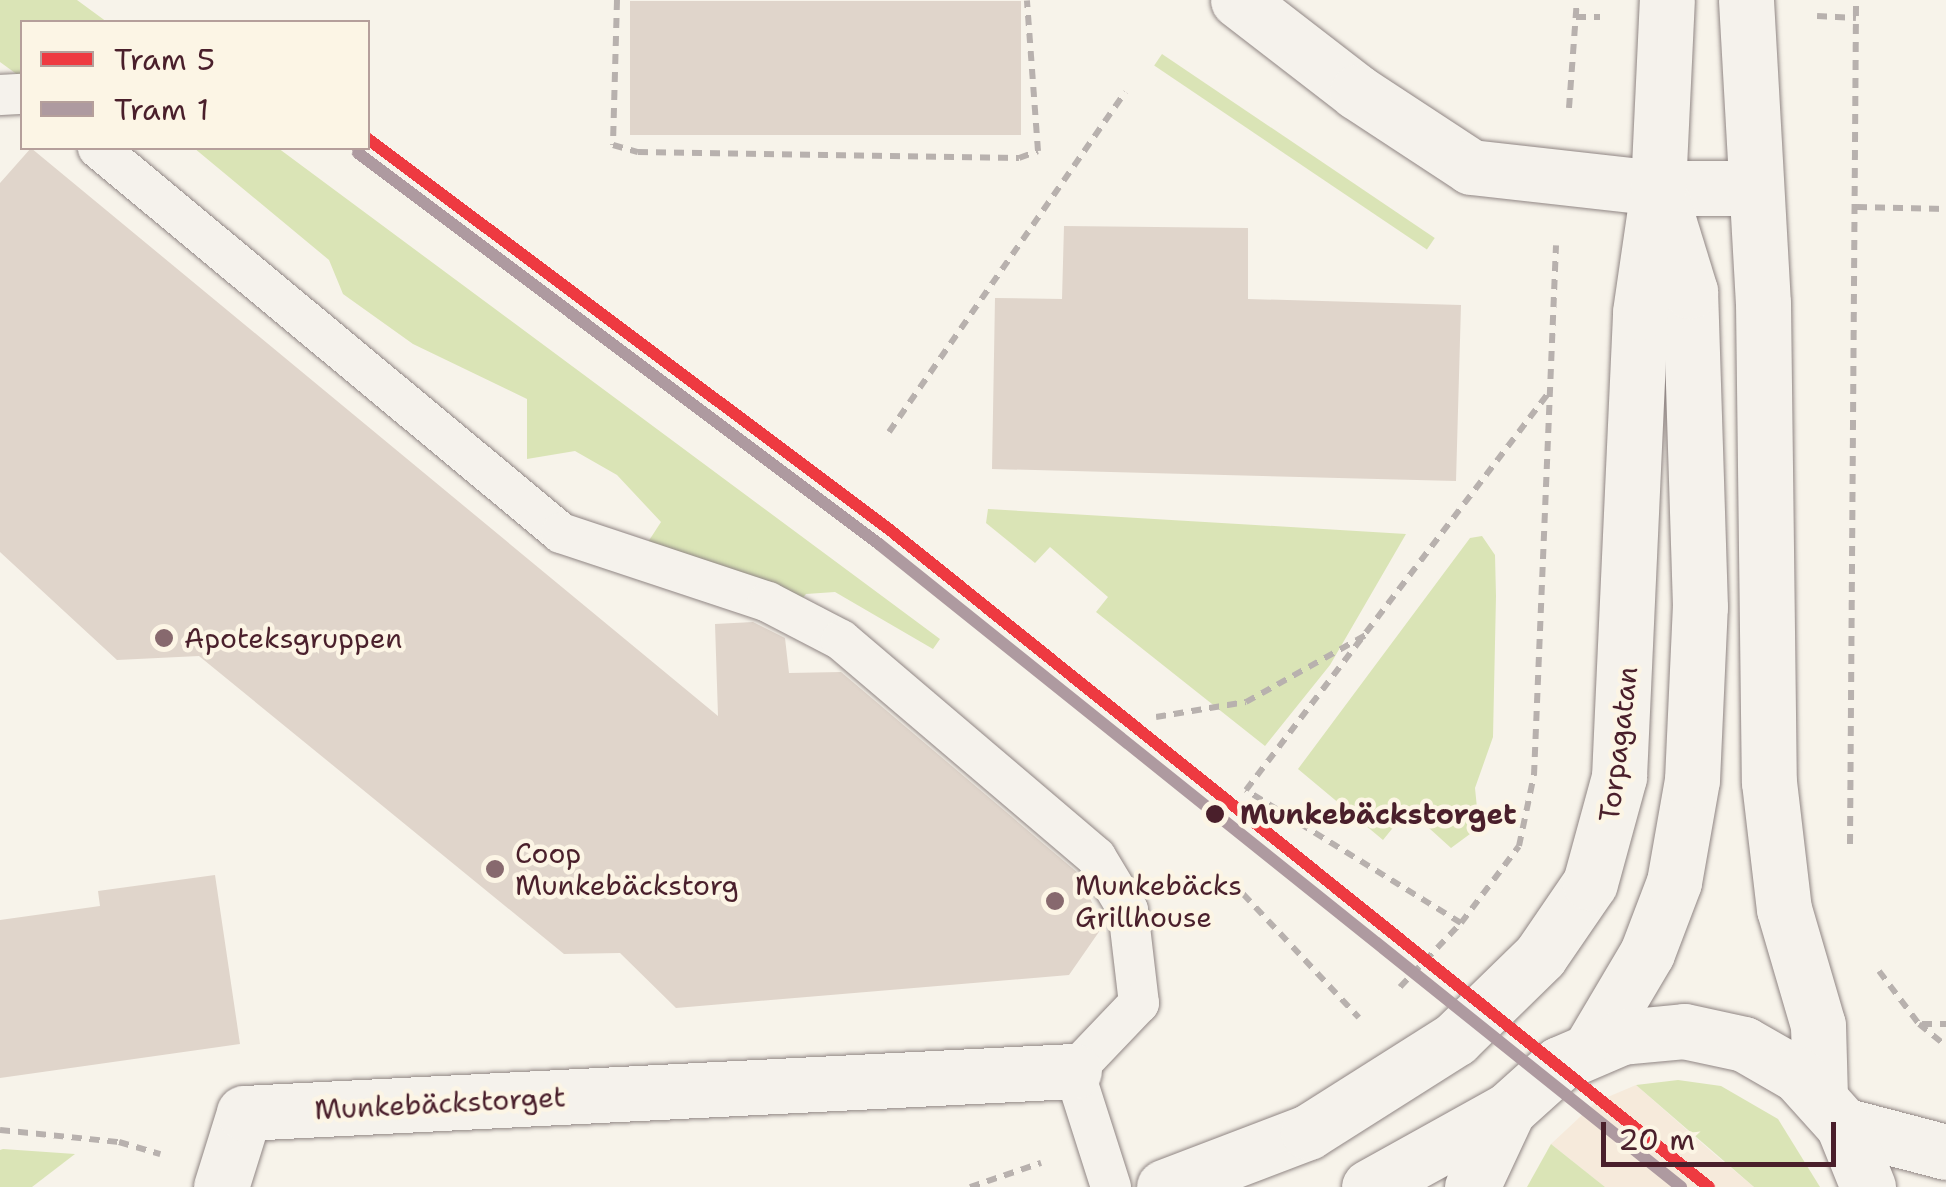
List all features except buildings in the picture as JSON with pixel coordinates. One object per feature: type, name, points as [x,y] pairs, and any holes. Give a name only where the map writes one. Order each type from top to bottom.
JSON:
[{"type":"street","points":[[1238,0],[1357,92],[1472,167],[1658,188],[1756,188]]},
{"type":"street","name":"Torpagatan","points":[[1164,1187],[1308,1132],[1456,1039],[1540,956],[1590,883],[1619,777],[1640,312],[1658,188],[1667,0]]},
{"type":"street","name":"Torpagatan","points":[[1746,0],[1756,188],[1769,782],[1784,910],[1818,1025],[1832,1110],[1868,1187]]},
{"type":"street","name":"Torpagatan","points":[[1592,1046],[1647,953],[1674,882],[1692,780],[1700,606],[1690,291],[1658,188]]},
{"type":"street","name":"Torpagatan","points":[[1472,1187],[1508,1110],[1559,1064],[1592,1046],[1652,1031],[1714,1035],[1771,1057],[1832,1110]]},
{"type":"street","name":"Munkebäckstorget","points":[[221,1187],[244,1113],[1074,1070]]},
{"type":"street","points":[[1369,1187],[1508,1110]]},
{"type":"street","points":[[1832,1110],[1946,1152]]},
{"type":"lane","points":[[100,150],[561,533],[768,602],[840,640],[1039,802],[1096,857],[1128,910],[1139,1003],[1074,1070],[1111,1187]]},
{"type":"path","points":[[617,0],[613,145],[638,152],[1019,158],[1038,151],[1028,0]]},
{"type":"path","points":[[1396,992],[1461,924],[1518,846],[1534,775],[1548,392],[1577,0]]},
{"type":"path","points":[[1851,857],[1856,0]]},
{"type":"path","points":[[889,432],[1124,92]]},
{"type":"path","points":[[1857,208],[1946,208]]},
{"type":"path","points":[[1461,924],[1246,790],[1371,632],[1548,392]]},
{"type":"path","points":[[1156,716],[1246,702],[1371,632]]},
{"type":"path","points":[[1231,882],[1360,1019]]},
{"type":"path","points":[[1875,962],[1920,1024],[1946,1046]]},
{"type":"path","points":[[1346,1027],[1374,1008]]},
{"type":"path","points":[[1920,1024],[1946,1024]]},
{"type":"path","points":[[0,1130],[119,1142],[166,1156]]},
{"type":"path","points":[[970,1187],[1026,1168]]},
{"type":"shaded area","points":[[1636,1085],[1754,1187],[1605,1187],[1551,1144],[1596,1102]]},
{"type":"green space","points":[[0,0],[77,0],[104,20],[20,20],[20,77],[0,62]]},
{"type":"green space","points":[[1162,54],[1435,238],[1427,250],[1154,66]]},
{"type":"green space","points":[[196,150],[281,150],[940,639],[933,649],[835,592],[806,594],[798,604],[648,542],[661,522],[617,475],[575,451],[527,459],[527,399],[413,344],[343,294],[329,260]]},
{"type":"green space","points":[[988,509],[1406,534],[1330,665],[1265,746],[1096,612],[1108,597],[1050,547],[1035,563],[986,523]]},
{"type":"green space","points":[[1482,536],[1495,555],[1496,596],[1493,737],[1475,788],[1478,818],[1470,834],[1451,848],[1408,809],[1383,840],[1298,769],[1470,538]]},
{"type":"green space","points":[[1678,1080],[1721,1086],[1778,1119],[1820,1187],[1754,1187],[1636,1085]]},
{"type":"green space","points":[[1551,1144],[1605,1187],[1527,1187]]},
{"type":"green space","points":[[0,1150],[75,1154],[32,1187],[0,1187]]},
{"type":"tram line","name":"5","points":[[370,140],[890,530],[1709,1187]]},
{"type":"tram line","name":"1","points":[[358,153],[879,544],[1681,1187]]},
{"type":"place","name":"Apoteksgruppen","points":[[164,638]]},
{"type":"place","name":"Munkebäckstorget","points":[[1215,814]]},
{"type":"place","name":"Coop Munkebäckstorg","points":[[495,869]]},
{"type":"place","name":"Munkebäcks Grillhouse","points":[[1055,901]]}]
